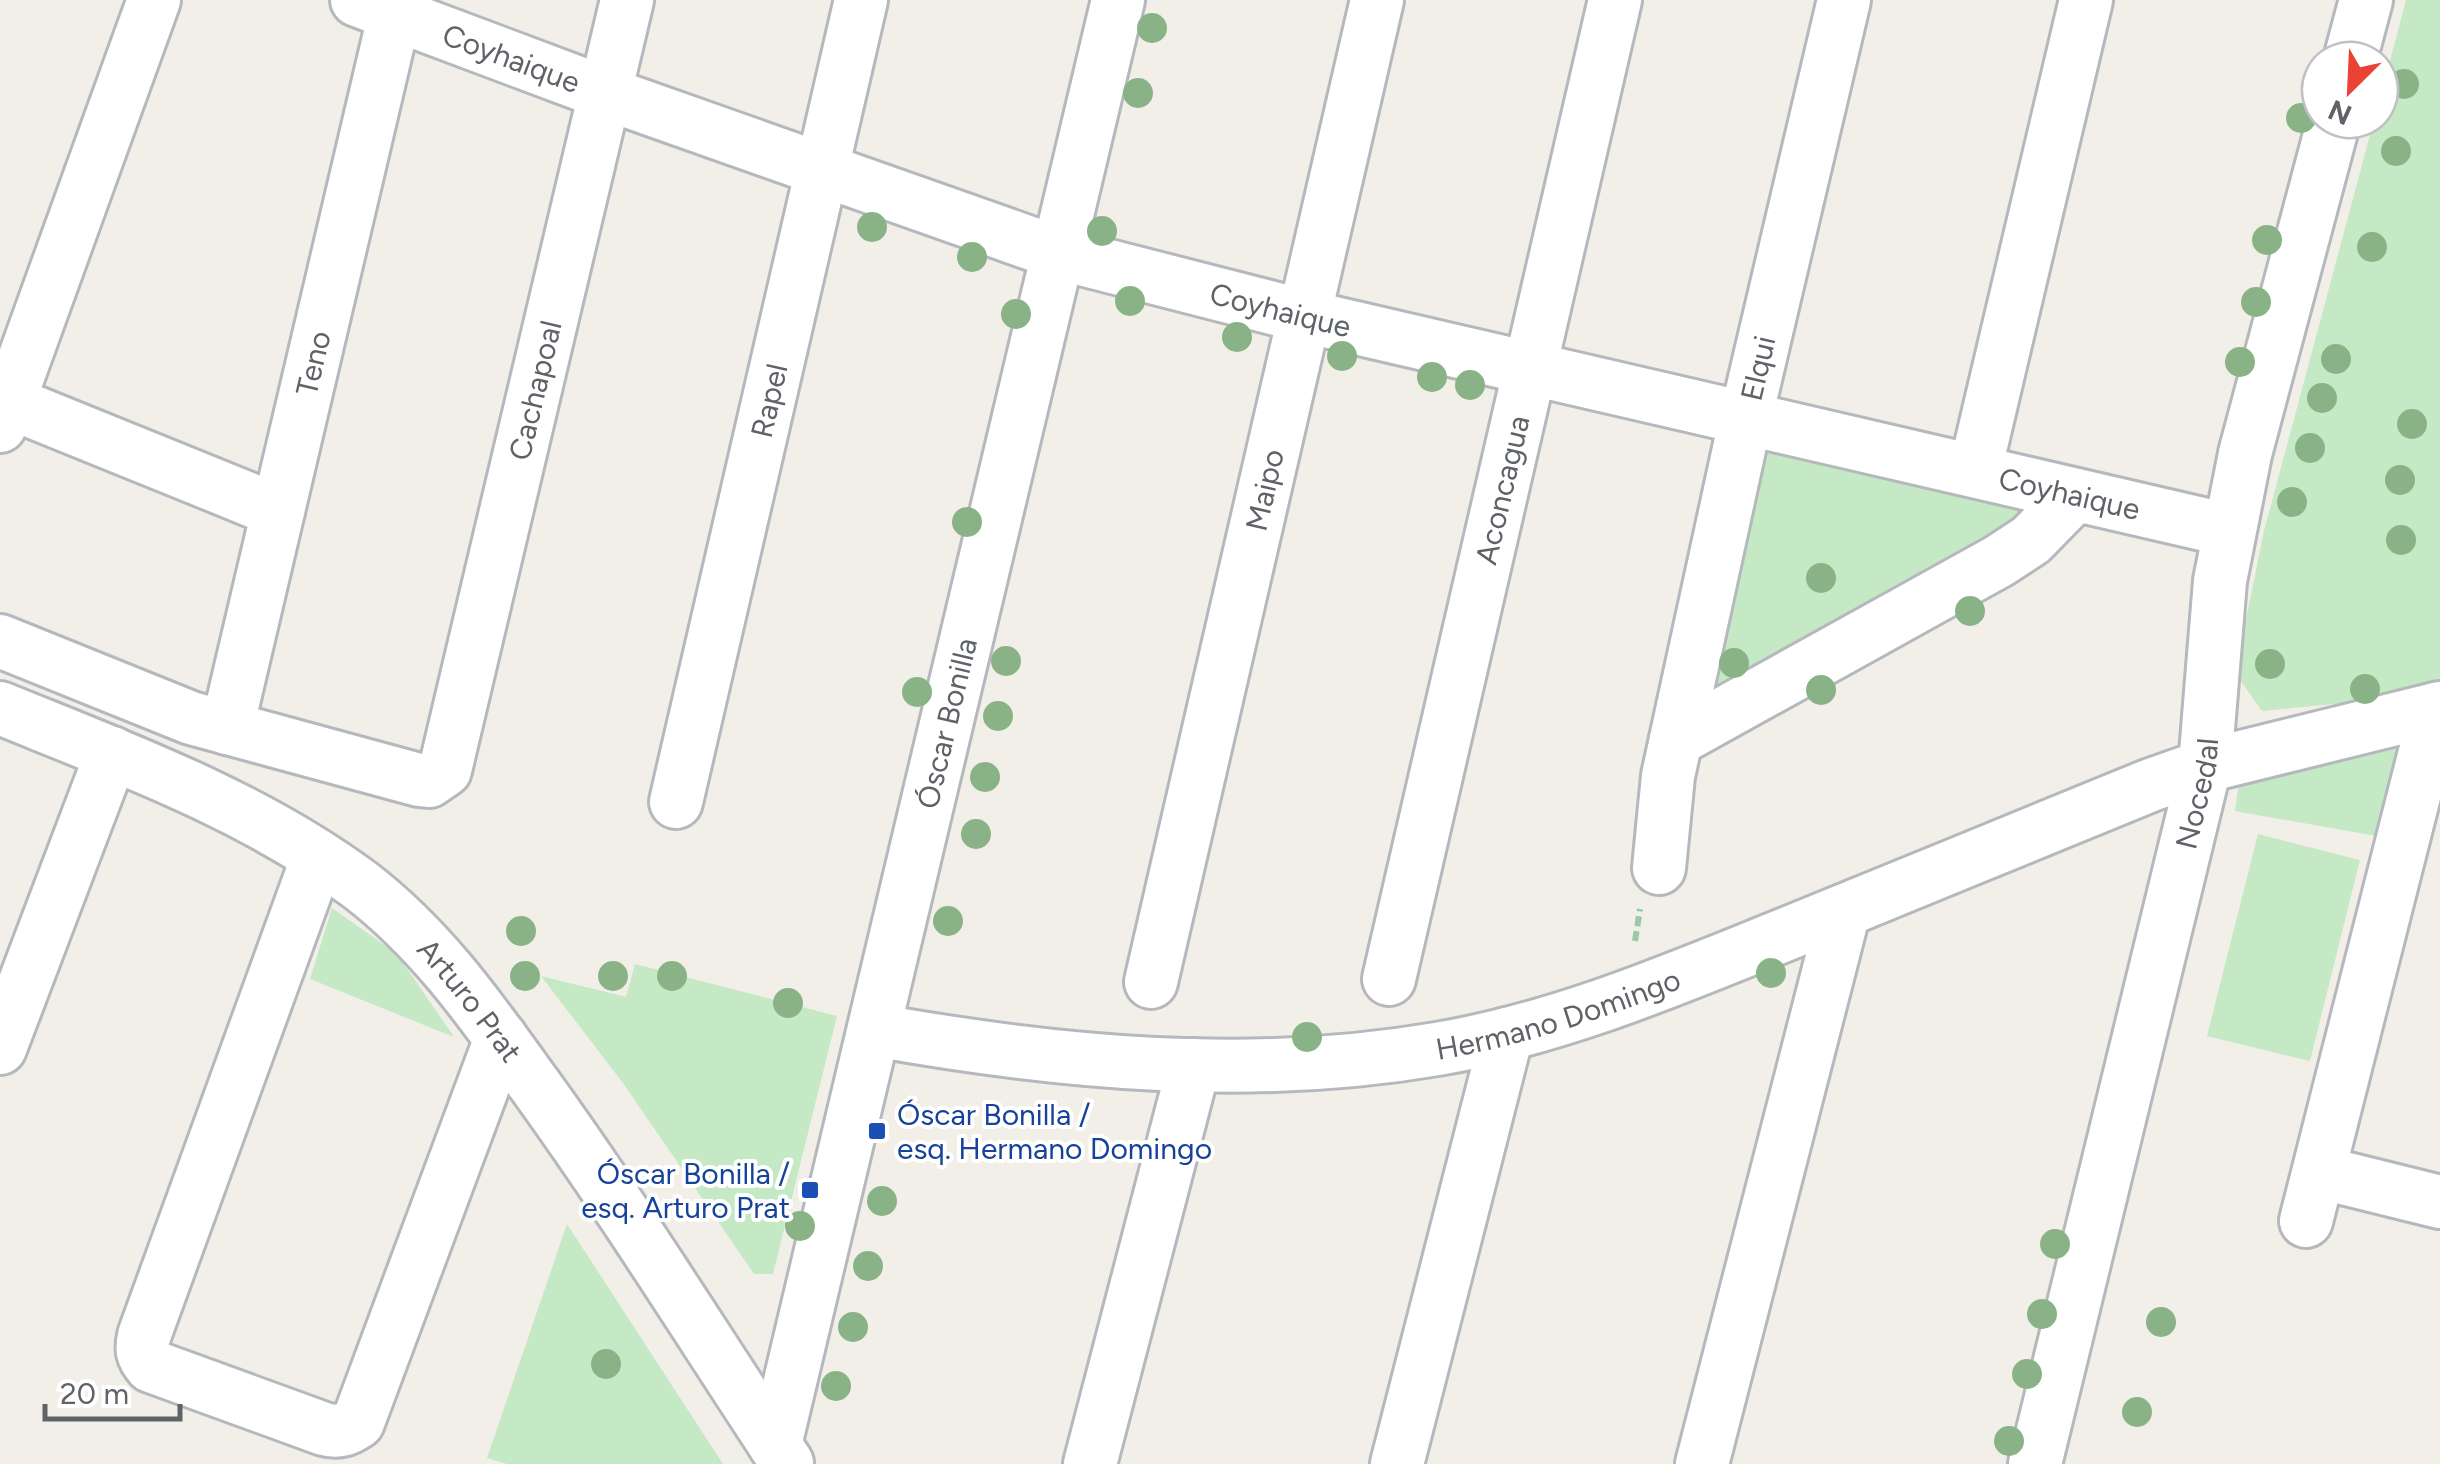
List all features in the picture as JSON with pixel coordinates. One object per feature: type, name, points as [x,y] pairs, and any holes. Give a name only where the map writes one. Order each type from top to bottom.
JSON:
[{"type":"street","points":[[154,0],[4,414],[278,511]]},
{"type":"street","name":"Cachapoal","points":[[227,728],[420,780],[438,778],[449,761],[627,0]]},
{"type":"street","name":"Rapel","points":[[676,802],[860,0]]},
{"type":"street","name":"Óscar Bonilla","points":[[781,1454],[874,1030],[1118,0]]},
{"type":"street","name":"Maipo","points":[[1151,982],[1376,0]]},
{"type":"street","name":"Aconcagua","points":[[1389,979],[1614,0]]},
{"type":"street","name":"Elqui","points":[[1660,868],[1663,812],[1676,740],[1746,417],[1844,0]]},
{"type":"street","points":[[1975,471],[2086,0]]},
{"type":"street","points":[[2355,40],[2366,0]]},
{"type":"street","name":"Coyhaique","points":[[383,5],[605,93],[1058,253],[1304,316],[2228,530]]},
{"type":"street","name":"Teno","points":[[227,728],[278,511],[383,5]]},
{"type":"street","name":"Nocedal","points":[[2035,1464],[2205,766],[2213,646],[2228,530],[2329,140]]},
{"type":"street","points":[[1676,740],[2000,561],[2030,540],[2075,495]]},
{"type":"street","points":[[0,640],[145,701],[227,728]]},
{"type":"street","name":"Arturo Prat","points":[[0,708],[226,804],[360,886],[439,958],[618,1202],[781,1454]]},
{"type":"street","points":[[2438,708],[2421,851],[2313,1196],[2440,1202]]},
{"type":"street","name":"Hermano Domingo","points":[[874,1030],[1046,1056],[1194,1066],[1371,1059],[1507,1034],[1625,1000],[2205,766],[2438,708]]},
{"type":"street","points":[[0,1048],[12,983],[112,754]]},
{"type":"street","points":[[318,858],[144,1336],[144,1358],[161,1372],[324,1430],[335,1432],[358,1422],[501,1038]]},
{"type":"street","points":[[1702,1464],[1844,910]]},
{"type":"street","points":[[1397,1464],[1507,1034]]},
{"type":"street","points":[[1090,1464],[1194,1066]]},
{"type":"path","points":[[1625,1000],[1642,902],[1660,868]]},
{"type":"green space","points":[[2406,0],[2440,0],[2440,682],[2404,697],[2262,711],[2235,673],[2264,531],[2369,140],[2400,140],[2400,40],[2395,40]]},
{"type":"green space","points":[[1756,438],[2043,514],[1702,696]]},
{"type":"green space","points":[[2394,738],[2402,745],[2376,836],[2235,811],[2238,789],[2253,773]]},
{"type":"green space","points":[[2258,834],[2360,860],[2310,1061],[2207,1036]]},
{"type":"green space","points":[[332,908],[397,954],[454,1037],[310,979]]},
{"type":"green space","points":[[635,964],[837,1016],[773,1274],[754,1274],[623,1083],[541,976],[626,997]]},
{"type":"green space","points":[[567,1224],[723,1464],[507,1464],[487,1458]]},
{"type":"place","name":"Óscar Bonilla / esq. Hermano Domingo","points":[[877,1131]]},
{"type":"place","name":"Óscar Bonilla / esq. Arturo Prat","points":[[810,1190]]}]
